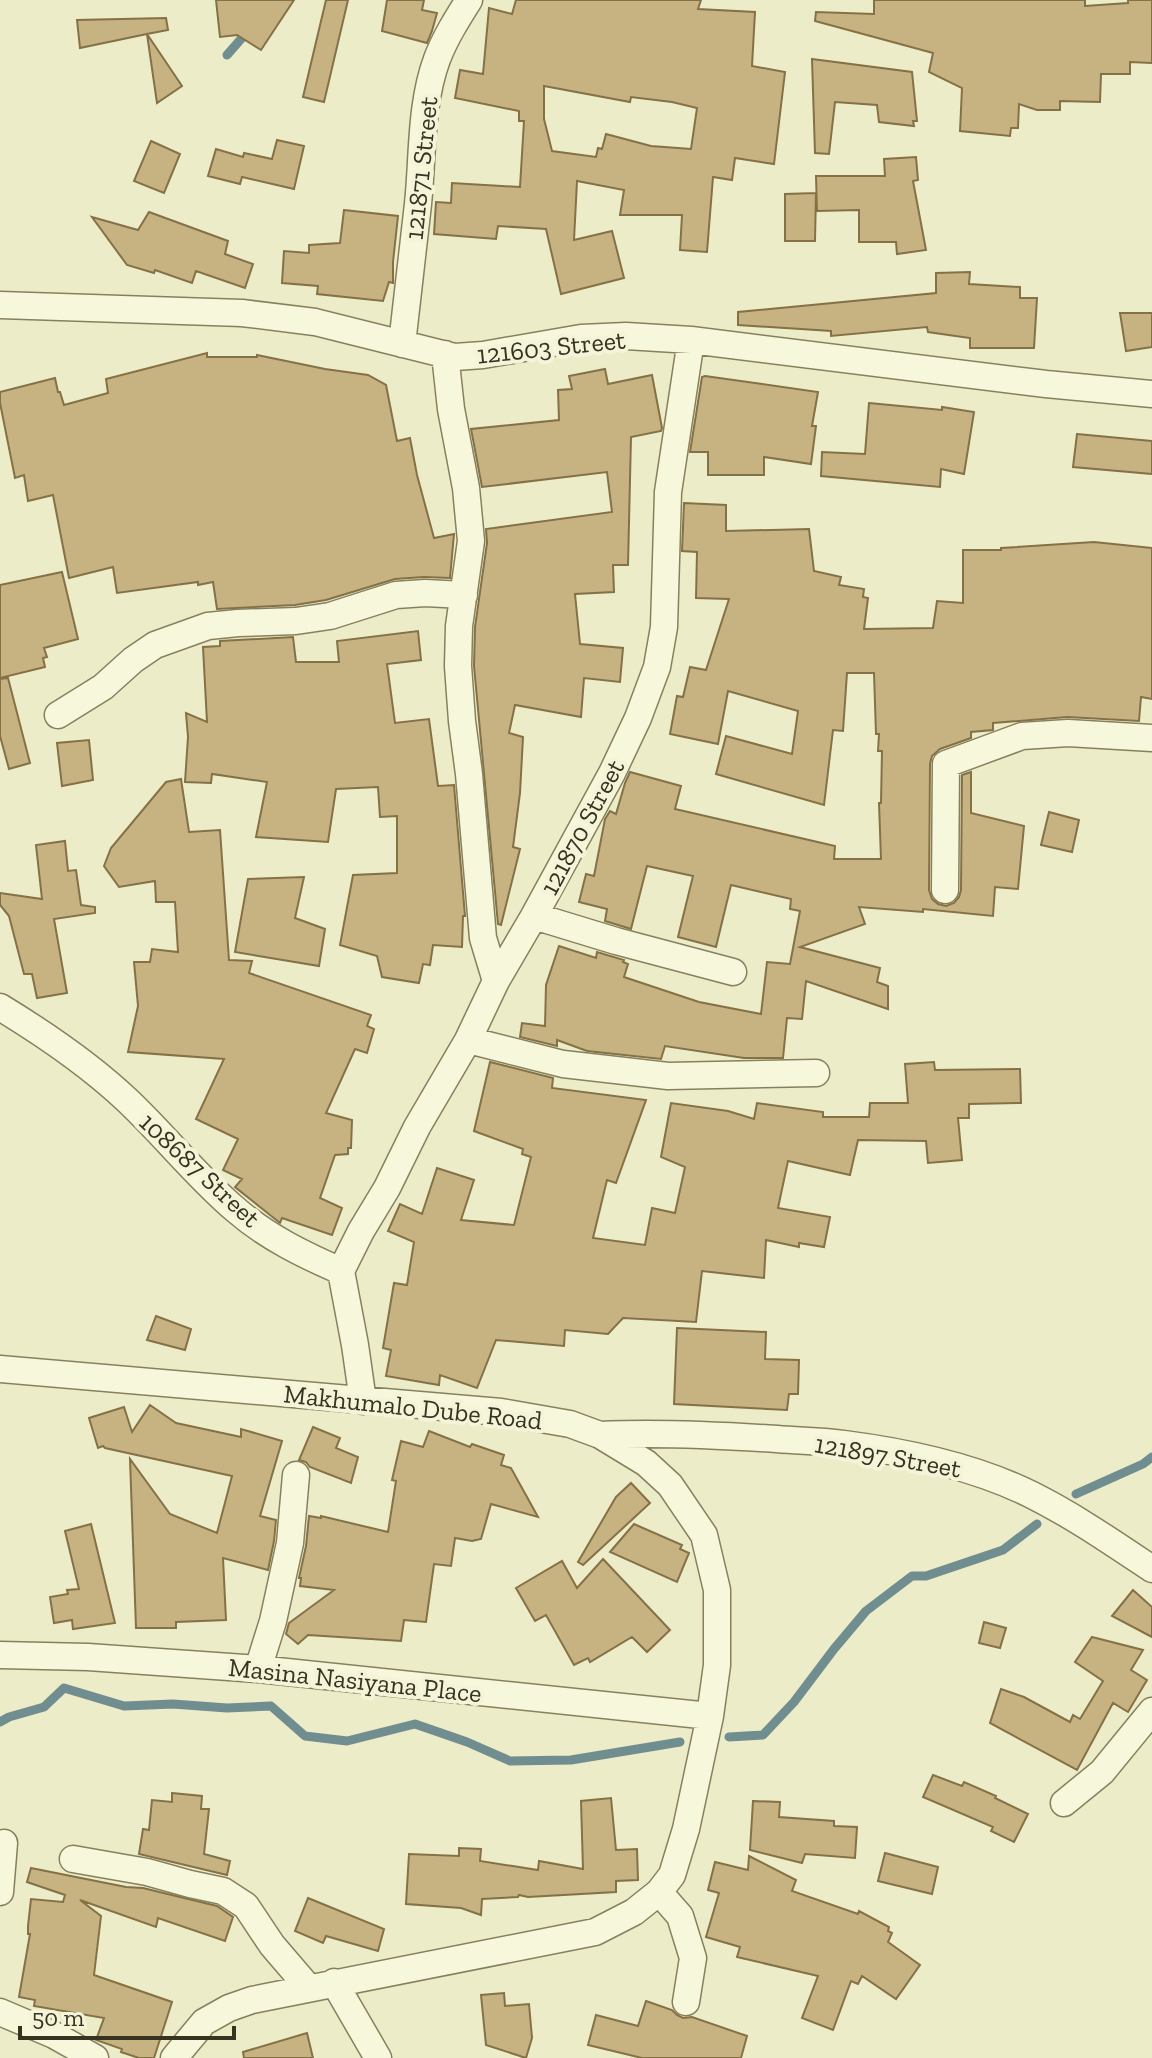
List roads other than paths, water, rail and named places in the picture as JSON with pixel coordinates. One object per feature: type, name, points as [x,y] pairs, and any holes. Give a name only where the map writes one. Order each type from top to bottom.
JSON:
[{"type":"street","name":"121871 Street","points":[[402,344],[430,80],[455,22],[469,0]]},
{"type":"street","name":"121603 Street","points":[[0,305],[242,313],[315,322],[455,357],[581,338],[626,336],[691,340],[1046,384],[1152,394]]},
{"type":"street","name":"121870 Street","points":[[341,1271],[417,1127],[468,1040],[496,981],[612,773],[638,718],[657,667],[664,627],[668,492],[691,340]]},
{"type":"street","points":[[445,354],[471,541],[459,626],[462,721],[483,938],[496,981]]},
{"type":"street","points":[[58,715],[103,687],[155,645],[208,626],[330,616],[396,595],[464,595]]},
{"type":"street","points":[[945,890],[946,764],[1022,736],[1068,733],[1152,738]]},
{"type":"street","points":[[534,916],[733,972]]},
{"type":"street","name":"108687 Street","points":[[0,1007],[85,1064],[128,1102],[237,1211],[276,1239],[341,1271]]},
{"type":"street","points":[[468,1040],[563,1064],[668,1076],[816,1073]]},
{"type":"street","points":[[341,1271],[363,1401]]},
{"type":"street","name":"Makhumalo Dube Road","points":[[0,1369],[501,1412],[570,1424],[600,1435],[646,1463],[670,1485],[704,1535],[712,1560],[718,1603],[717,1665],[710,1716],[686,1829],[672,1875],[659,1892],[634,1912],[595,1932],[252,2000],[204,2022],[174,2058]]},
{"type":"street","name":"121897 Street","points":[[600,1435],[665,1432],[725,1434],[843,1444],[917,1456],[973,1472],[1031,1495],[1152,1569]]},
{"type":"street","points":[[258,1669],[273,1621],[290,1543],[296,1475]]},
{"type":"street","name":"Masina Nasiyana Place","points":[[0,1655],[88,1657],[258,1669],[710,1716]]},
{"type":"street","points":[[1064,1803],[1102,1772],[1152,1711]]},
{"type":"street","points":[[0,1892],[4,1843]]},
{"type":"street","points":[[73,1859],[147,1872],[223,1891],[246,1906],[272,1945],[308,1987]]},
{"type":"street","points":[[659,1892],[680,1916],[693,1958],[686,2002]]},
{"type":"street","points":[[334,1982],[378,2058]]},
{"type":"street","points":[[0,2012],[54,2035],[95,2058]]},
{"type":"waterway","points":[[227,55],[248,31]]},
{"type":"waterway","points":[[1076,1494],[1152,1457]]},
{"type":"waterway","points":[[729,1737],[763,1735],[794,1702],[866,1611],[912,1576],[926,1576],[1003,1550],[1037,1524]]},
{"type":"waterway","points":[[0,1722],[44,1707],[64,1688],[124,1706],[271,1706],[305,1736],[347,1741],[415,1724],[510,1761],[571,1760],[680,1742]]}]
